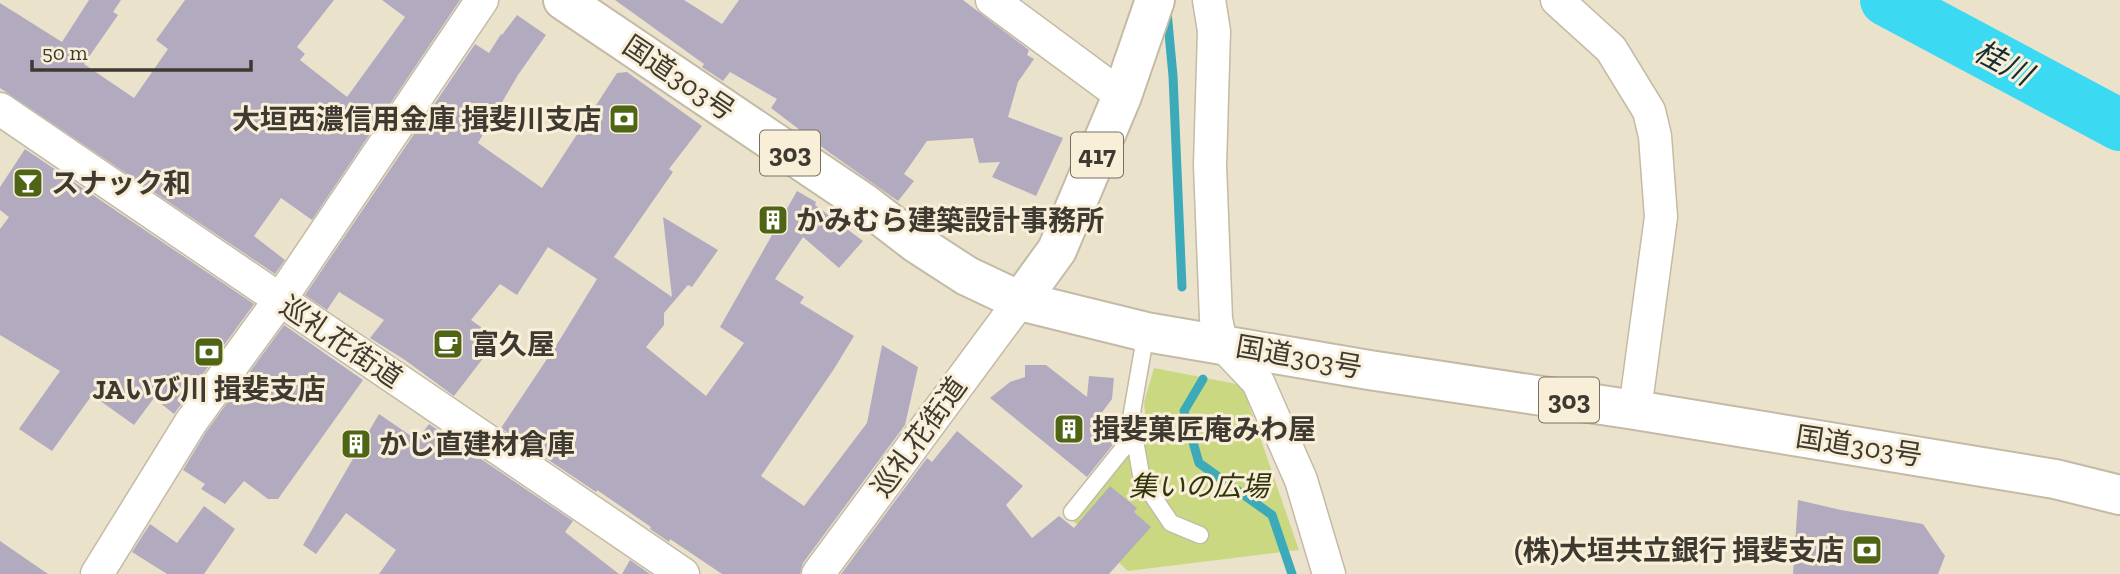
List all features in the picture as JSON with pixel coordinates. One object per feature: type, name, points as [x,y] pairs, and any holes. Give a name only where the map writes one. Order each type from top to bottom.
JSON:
[{"type":"highway","name":"国道303号","points":[[563,0],[863,203],[916,243],[967,276],[1020,301],[1146,332],[1369,370],[2055,478],[2120,495]]},
{"type":"highway","name":"417","points":[[1020,301],[1057,250],[1122,96],[1155,0]]},
{"type":"street","points":[[97,574],[191,422],[279,301],[482,0]]},
{"type":"street","points":[[992,0],[1122,96]]},
{"type":"street","points":[[1209,0],[1214,31],[1210,165],[1216,319],[1221,343],[1258,382],[1301,481],[1329,574]]},
{"type":"street","points":[[1557,0],[1611,49],[1648,111],[1655,136],[1661,217],[1635,410]]},
{"type":"street","name":"巡礼花街道","points":[[0,109],[683,574]]},
{"type":"street","name":"巡礼花街道","points":[[818,574],[1020,301]]},
{"type":"lane","points":[[1146,332],[1131,418],[1142,480],[1171,523],[1200,535]]},
{"type":"lane","points":[[1072,512],[1134,435]]},
{"type":"green space","name":"集いの広場","points":[[1154,368],[1242,385],[1299,550],[1128,571],[1073,521],[1147,433],[1144,402]]},
{"type":"building","points":[[89,0],[121,0],[113,12],[118,15],[84,64],[134,98],[168,49],[156,40],[185,0],[334,0],[297,47],[305,54],[300,60],[347,97],[405,17],[382,0],[460,0],[312,220],[281,198],[254,236],[285,260],[275,274],[0,88],[0,3],[62,42]]},
{"type":"building","points":[[615,0],[684,0],[722,24],[739,0],[963,0],[1029,50],[1027,55],[1034,59],[1018,82],[1008,117],[1063,138],[1036,196],[992,177],[1000,162],[979,163],[973,138],[927,141],[904,174],[914,181],[898,201],[771,108],[777,99],[730,72],[723,81],[702,67],[704,64]]},
{"type":"building","points":[[517,15],[546,35],[518,75],[478,143],[542,188],[617,73],[627,72],[702,126],[669,169],[673,172],[614,257],[672,297],[663,217],[718,250],[692,287],[688,285],[664,313],[664,325],[646,347],[706,396],[744,343],[720,327],[797,191],[816,202],[815,205],[863,241],[839,268],[803,237],[775,279],[804,297],[800,303],[854,336],[761,476],[804,506],[867,423],[882,345],[918,367],[905,425],[803,563],[800,574],[722,574],[670,539],[669,542],[597,490],[596,492],[501,428],[597,279],[548,247],[517,295],[500,284],[471,320],[498,339],[454,396],[370,338],[384,320],[339,292],[327,310],[305,295],[475,44],[489,53]]},
{"type":"building","points":[[25,149],[254,304],[174,414],[154,398],[134,425],[92,395],[52,451],[19,429],[60,371],[0,335],[0,229],[9,217],[0,210],[0,187]]},
{"type":"building","points":[[284,325],[363,380],[278,499],[268,499],[244,481],[225,504],[201,489],[205,484],[183,470],[206,432]]},
{"type":"building","name":"揖斐菓匠庵みわ屋","points":[[1025,365],[1046,365],[1087,397],[1089,376],[1114,378],[1112,399],[1097,419],[1119,437],[1087,477],[990,398],[1010,382],[1025,377]]},
{"type":"building","points":[[379,414],[417,440],[429,424],[573,521],[565,532],[619,574],[379,574],[396,550],[346,513],[316,554],[303,545]]},
{"type":"building","points":[[957,431],[1023,486],[1006,505],[1032,538],[1059,516],[1074,528],[1110,486],[1137,508],[1134,512],[1151,527],[1109,574],[841,574],[927,458],[932,462]]},
{"type":"building","points":[[1798,500],[1923,524],[1945,556],[1938,574],[1793,574]]},
{"type":"building","points":[[204,506],[235,529],[204,574],[167,574],[132,552],[150,524],[177,543]]},
{"type":"building","points":[[0,541],[48,574],[0,574]]},
{"type":"building","points":[[630,560],[650,574],[622,574]]},
{"type":"waterway","name":"桂川","points":[[1886,0],[2120,125]]},
{"type":"waterway","points":[[1167,12],[1173,76],[1182,287]]},
{"type":"waterway","points":[[1203,379],[1184,411],[1199,463],[1272,515],[1292,574]]},
{"type":"place","name":"大垣西濃信用金庫 揖斐川支店","points":[[624,119]]},
{"type":"place","name":"スナック和","points":[[28,183]]},
{"type":"place","name":"かみむら建築設計事務所","points":[[773,220]]},
{"type":"place","name":"富久屋","points":[[448,344]]},
{"type":"place","name":"JAいび川 揖斐支店","points":[[209,352]]},
{"type":"place","name":"揖斐菓匠庵みわ屋","points":[[1069,429]]},
{"type":"place","name":"かじ直建材倉庫","points":[[356,444]]},
{"type":"place","name":"(株)大垣共立銀行 揖斐支店","points":[[1867,550]]}]
